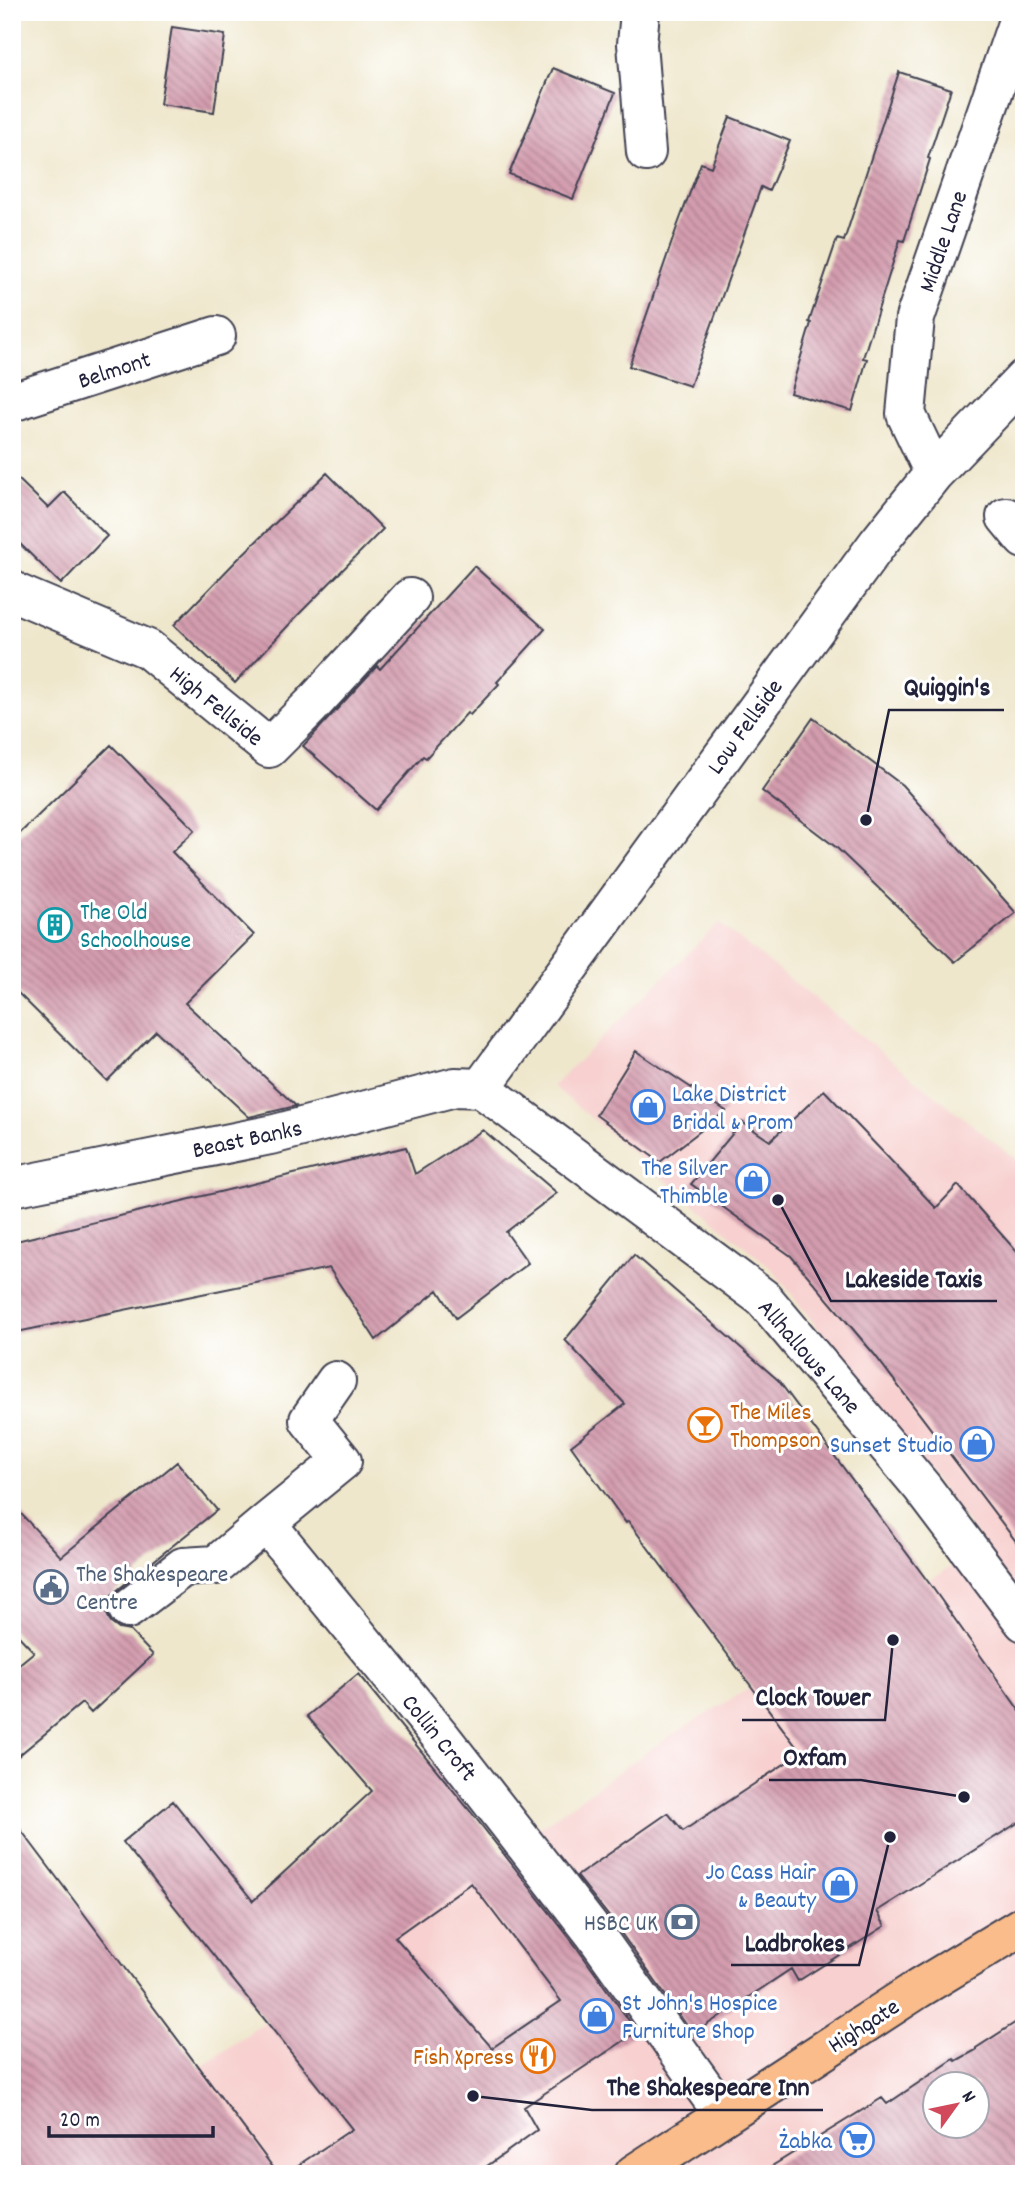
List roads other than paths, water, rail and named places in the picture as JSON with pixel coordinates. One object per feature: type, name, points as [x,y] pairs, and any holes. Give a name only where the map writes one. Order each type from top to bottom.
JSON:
[{"type":"highway","name":"Highgate","points":[[634,2174],[918,1989],[1024,1925]]},
{"type":"street","points":[[639,12],[637,44],[646,152]]},
{"type":"street","name":"Middle Lane","points":[[934,472],[906,414],[915,318],[1021,12]]},
{"type":"street","name":"Belmont","points":[[12,402],[216,336]]},
{"type":"street","name":"Low Fellside","points":[[481,1088],[862,565],[934,472],[1024,379]]},
{"type":"street","name":"High Fellside","points":[[14,594],[148,649],[269,748],[410,598]]},
{"type":"street","name":"Beast Banks","points":[[12,1187],[275,1134],[455,1087],[481,1088]]},
{"type":"street","name":"Allhallows Lane","points":[[481,1088],[763,1298],[922,1487],[1024,1622]]},
{"type":"street","points":[[128,1609],[183,1567],[216,1564],[342,1461],[309,1420],[336,1381]]},
{"type":"street","name":"Collin Croft","points":[[266,1523],[441,1737],[593,1933],[724,2115]]},
{"type":"place","name":"Quiggin's","points":[[866,820]]},
{"type":"place","name":"The Old Schoolhouse","points":[[55,925]]},
{"type":"place","name":"Lake District Bridal & Prom","points":[[648,1107]]},
{"type":"place","name":"The Silver Thimble","points":[[753,1181]]},
{"type":"place","name":"Lakeside Taxis","points":[[778,1200]]},
{"type":"place","name":"The Miles Thompson","points":[[705,1425]]},
{"type":"place","name":"Sunset Studio","points":[[977,1444]]},
{"type":"place","name":"The Shakespeare Centre","points":[[51,1587]]},
{"type":"place","name":"Clock Tower","points":[[893,1640]]},
{"type":"place","name":"Oxfam","points":[[964,1797]]},
{"type":"place","name":"Ladbrokes","points":[[890,1837]]},
{"type":"place","name":"Jo Cass Hair & Beauty","points":[[840,1885]]},
{"type":"place","name":"HSBC UK","points":[[682,1922]]},
{"type":"place","name":"St John's Hospice Furniture Shop","points":[[597,2016]]},
{"type":"place","name":"Fish Xpress","points":[[538,2056]]},
{"type":"place","name":"The Shakespeare Inn","points":[[473,2096]]},
{"type":"place","name":"Żabka","points":[[857,2140]]}]
